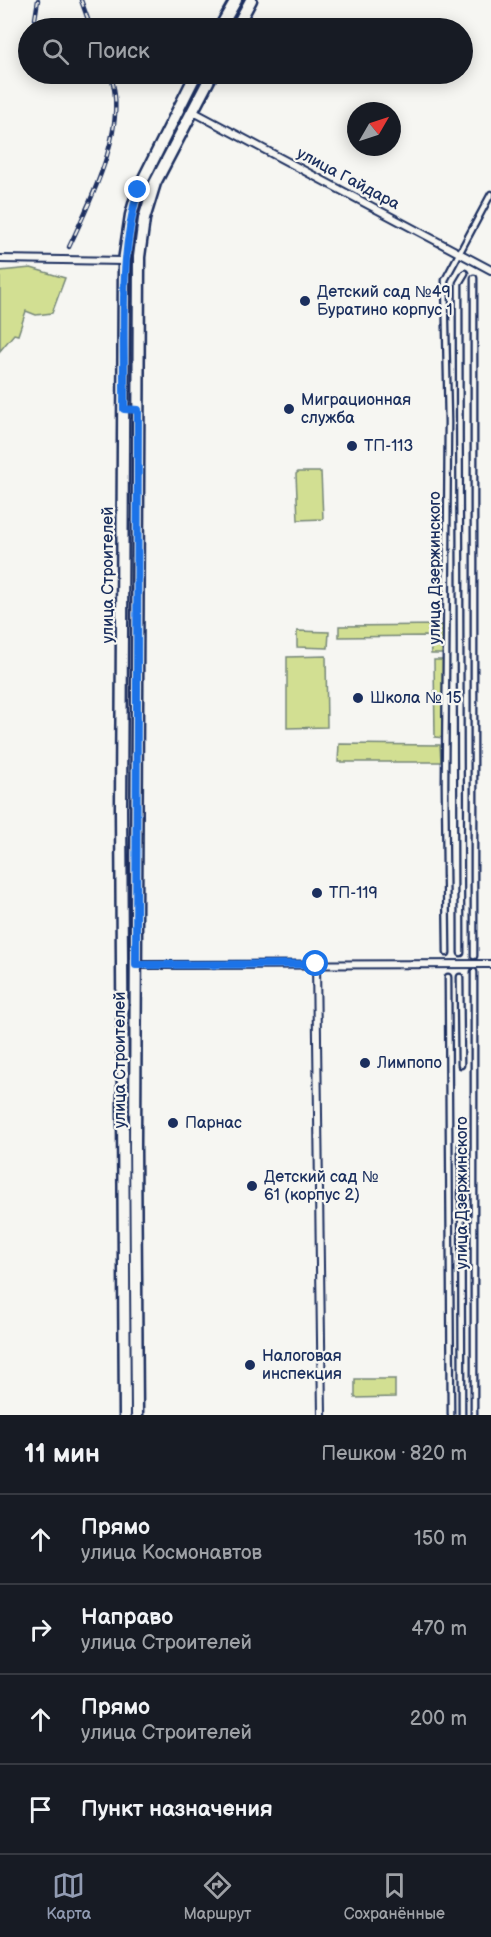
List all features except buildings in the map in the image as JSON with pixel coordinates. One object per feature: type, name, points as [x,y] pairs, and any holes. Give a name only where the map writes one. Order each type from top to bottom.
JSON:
[{"type":"main road","points":[[226,18],[236,0]]},
{"type":"main road","points":[[241,18],[251,0]]},
{"type":"main road","name":"улица Строителей","points":[[125,1415],[122,966],[124,261],[131,214],[138,190],[191,84]]},
{"type":"main road","name":"улица Строителей","points":[[137,1415],[135,1145],[139,257],[144,219],[155,183],[207,84]]},
{"type":"main road","points":[[180,104],[192,111]]},
{"type":"main road","points":[[124,409],[138,410]]},
{"type":"main road","points":[[124,623],[138,624]]},
{"type":"main road","points":[[122,966],[136,965]]},
{"type":"main road","points":[[123,1145],[135,1145]]},
{"type":"street","name":"улица Гайдара","points":[[192,111],[491,270]]},
{"type":"street","name":"улица Дзержинского","points":[[447,953],[445,785],[448,422],[445,280],[491,194]]},
{"type":"street","points":[[0,259],[124,261]]},
{"type":"street","name":"улица Дзержинского","points":[[461,953],[459,283],[465,273]]},
{"type":"street","points":[[474,278],[474,956]]},
{"type":"street","points":[[316,964],[322,1415]]},
{"type":"street","points":[[136,965],[491,964]]},
{"type":"street","name":"улица Дзержинского","points":[[474,972],[474,1415]]},
{"type":"street","name":"улица Дзержинского","points":[[448,977],[451,1415]]},
{"type":"street","points":[[460,977],[461,1065]]},
{"type":"street","name":"улица Дзержинского","points":[[461,1145],[462,1415]]},
{"type":"green space","points":[[31,268],[65,278],[52,313],[36,315],[26,311],[18,335],[14,334],[0,351],[0,271]]},
{"type":"green space","points":[[298,472],[321,472],[323,519],[298,520],[296,474]]},
{"type":"green space","points":[[444,625],[444,654],[431,654],[430,636],[339,637],[339,626]]},
{"type":"green space","points":[[297,631],[329,632],[328,648],[297,647]]},
{"type":"green space","points":[[326,656],[327,727],[287,728],[287,657]]},
{"type":"green space","points":[[434,660],[444,660],[444,738],[435,737]]},
{"type":"green space","points":[[339,744],[440,745],[441,762],[338,762]]},
{"type":"green space","points":[[355,1379],[395,1379],[395,1397],[355,1398]]},
{"type":"railway","points":[[35,18],[38,0]]},
{"type":"railway","points":[[81,0],[87,18]]},
{"type":"railway","points":[[69,247],[105,162],[115,116],[112,84]]},
{"type":"place","name":"Детский сад №49 Буратино корпус 1","points":[[305,301]]},
{"type":"place","name":"Миграционная служба","points":[[289,409]]},
{"type":"place","name":"ТП-113","points":[[352,446]]},
{"type":"place","name":"Школа № 15","points":[[358,698]]},
{"type":"place","name":"ТП-119","points":[[317,893]]},
{"type":"place","name":"Лимпопо","points":[[365,1063]]},
{"type":"place","name":"Парнас","points":[[173,1123]]},
{"type":"place","name":"Детский сад № 61 (корпус 2)","points":[[252,1186]]},
{"type":"place","name":"Налоговая инспекция","points":[[250,1365]]},
{"type":"route","points":[[138,190],[131,214],[124,261],[124,409],[138,410],[136,965],[316,964]]}]
